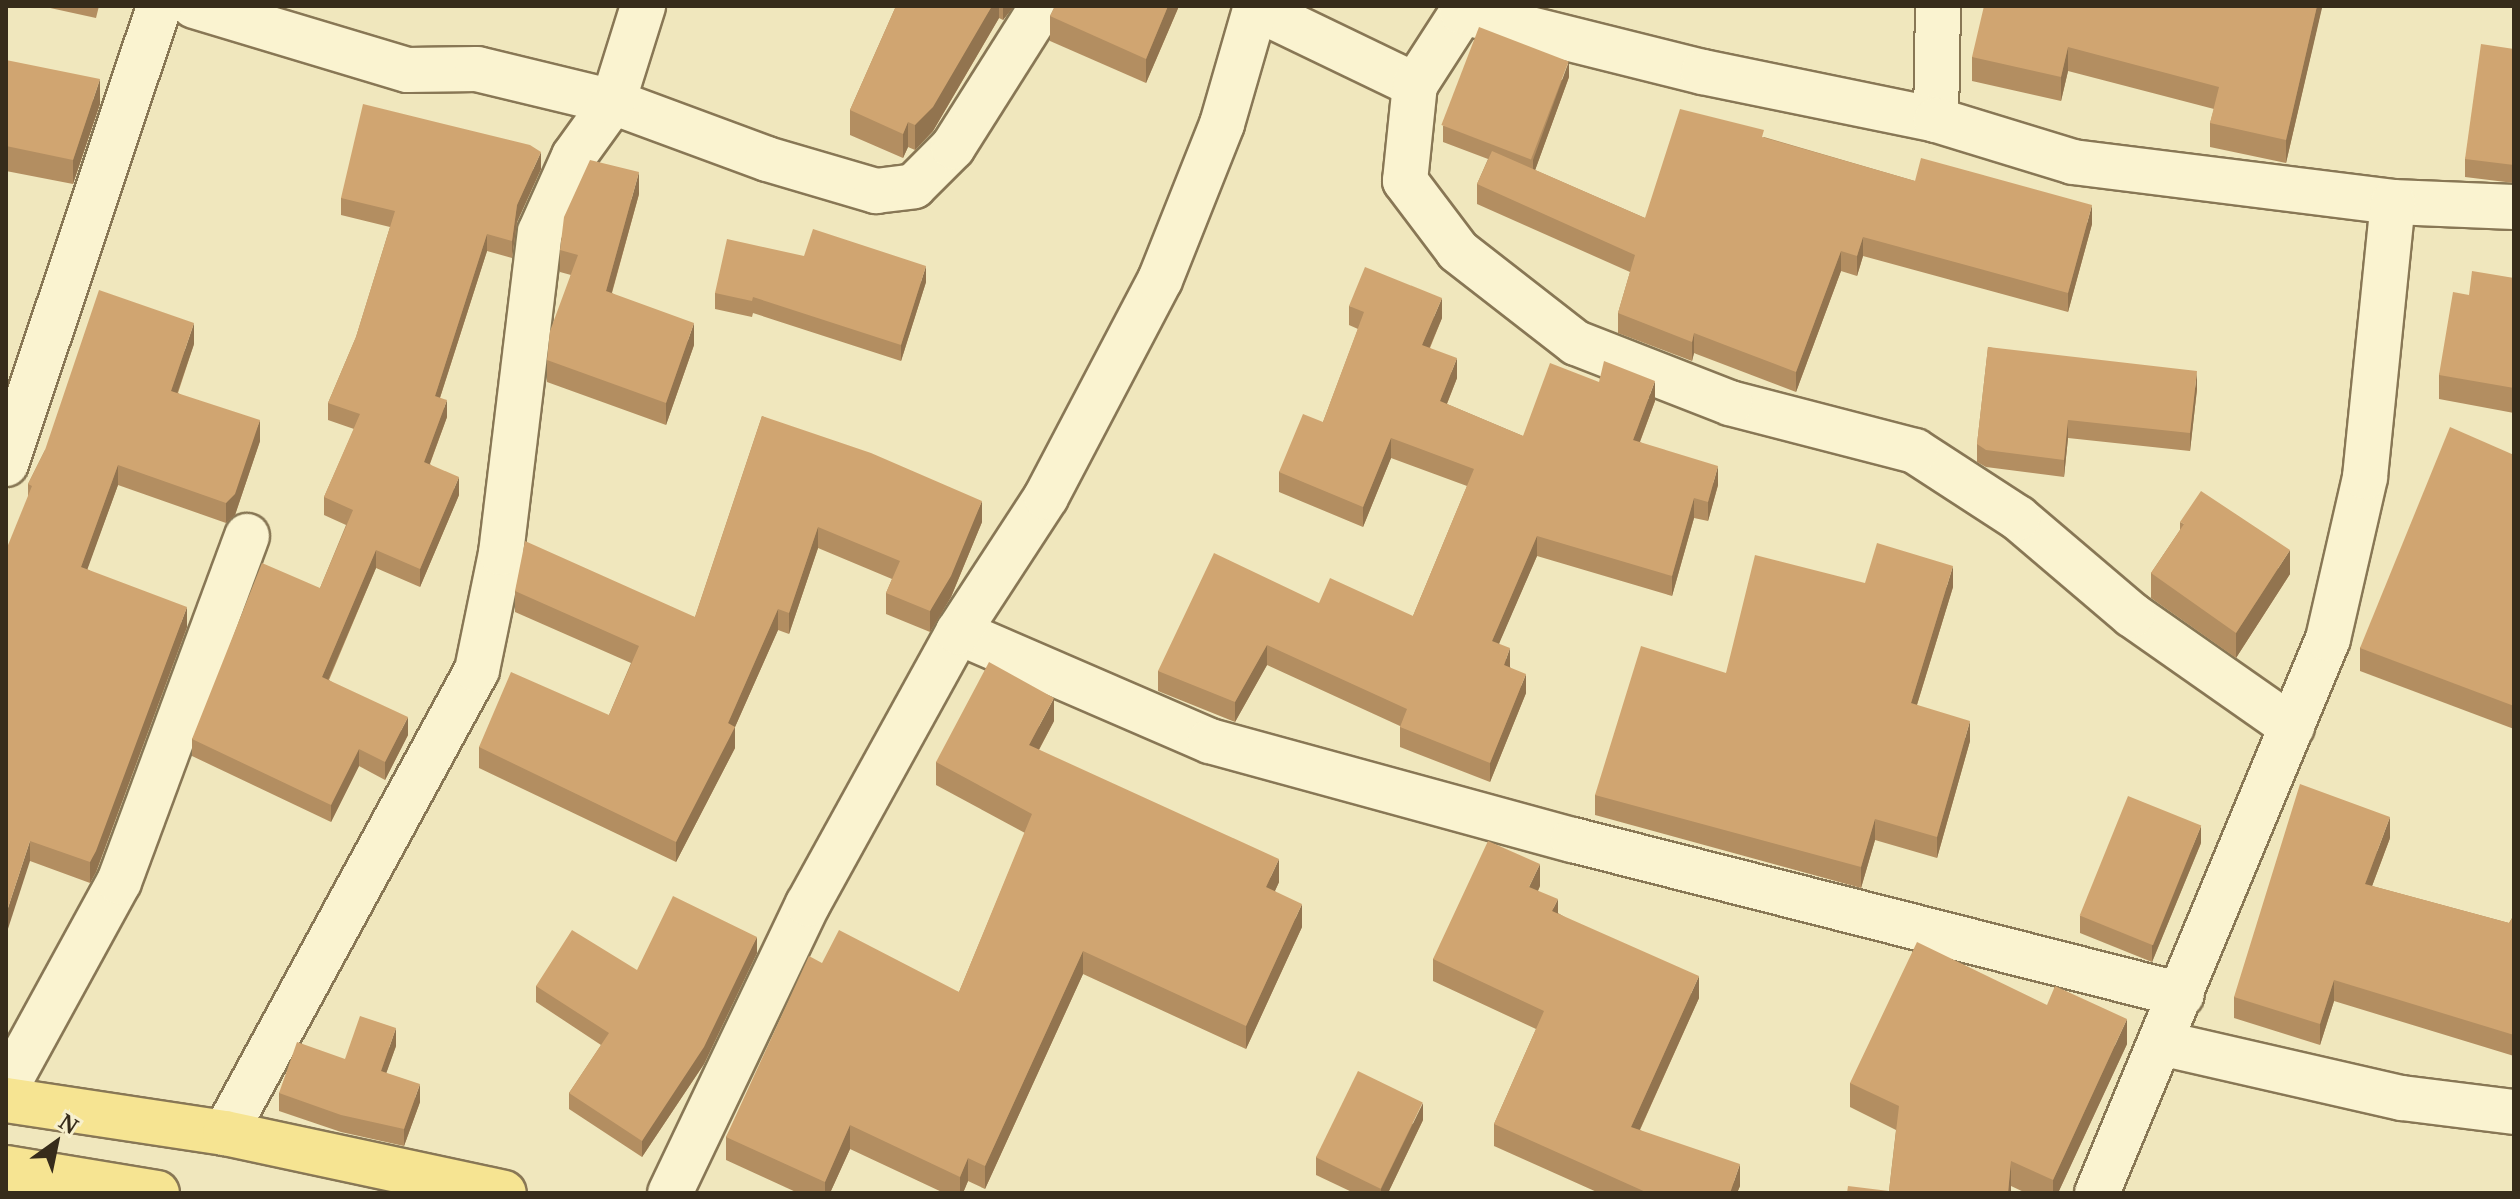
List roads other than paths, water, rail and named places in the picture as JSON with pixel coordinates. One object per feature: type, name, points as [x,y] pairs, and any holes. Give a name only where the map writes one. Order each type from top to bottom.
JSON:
[{"type":"main road","points":[[6,1100],[225,1133],[504,1193]]},
{"type":"main road","points":[[6,1168],[157,1193]]},
{"type":"street","points":[[6,464],[159,6]]},
{"type":"street","points":[[194,6],[408,70],[477,69],[613,102],[767,159],[876,191],[914,186],[953,147],[1042,6]]},
{"type":"street","points":[[225,1133],[477,670],[501,553],[540,232],[574,156],[613,102],[643,6]]},
{"type":"street","points":[[1936,120],[1938,6]]},
{"type":"street","points":[[670,1193],[808,904],[958,632],[1046,497],[1160,280],[1222,124],[1256,7],[1415,85]]},
{"type":"street","points":[[2292,727],[2132,615],[2018,518],[1915,451],[1730,403],[1576,343],[1458,251],[1405,181],[1415,85],[1462,12],[1703,72],[1936,120],[2073,162],[2393,202],[2514,207]]},
{"type":"street","points":[[2097,1193],[2328,639],[2365,477],[2393,202]]},
{"type":"street","points":[[6,1088],[119,882],[247,536]]},
{"type":"street","points":[[958,632],[1210,741],[1722,879],[2182,995]]},
{"type":"street","points":[[2161,1043],[2402,1098],[2514,1112]]}]
